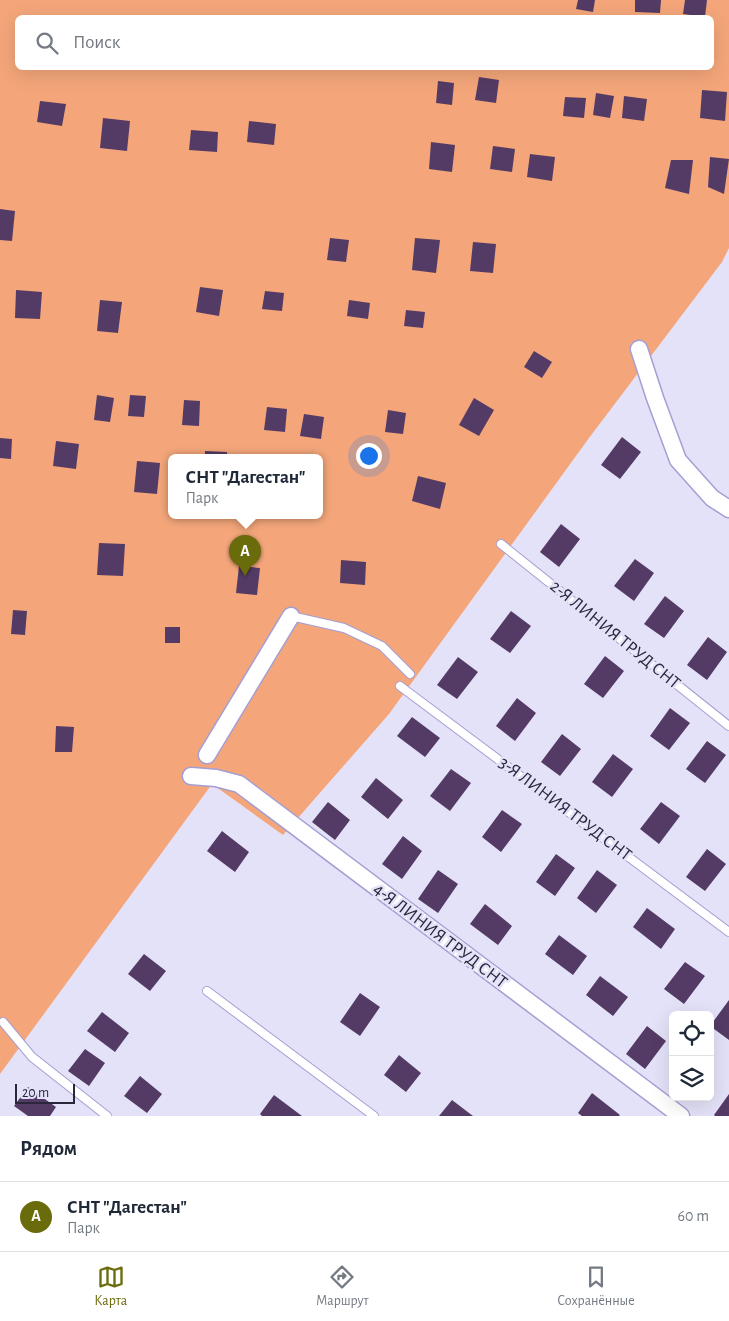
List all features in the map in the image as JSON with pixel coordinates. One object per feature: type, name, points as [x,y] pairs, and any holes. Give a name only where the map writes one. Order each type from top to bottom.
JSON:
[{"type":"street","points":[[640,349],[655,398],[678,460],[712,498],[729,509]]},
{"type":"street","points":[[207,756],[292,616]]},
{"type":"street","name":"4-Я ЛИНИЯ ТРУД СНТ","points":[[191,776],[216,778],[238,784],[681,1116]]},
{"type":"lane","name":"2-Я ЛИНИЯ ТРУД СНТ","points":[[501,544],[729,726]]},
{"type":"lane","points":[[292,616],[344,628],[382,646],[410,674]]},
{"type":"lane","name":"3-Я ЛИНИЯ ТРУД СНТ","points":[[400,686],[729,932]]},
{"type":"lane","points":[[207,991],[374,1116]]},
{"type":"lane","points":[[3,1022],[32,1057],[107,1116]]},
{"type":"shaded area","points":[[0,0],[729,0],[729,248],[722,262],[589,438],[389,714],[283,835],[212,784],[0,1074]]},
{"type":"building","points":[[578,0],[595,0],[593,12],[576,9]]},
{"type":"building","points":[[635,0],[661,0],[660,13],[635,12]]},
{"type":"building","points":[[685,0],[707,0],[705,15],[683,14]]},
{"type":"building","points":[[479,77],[499,80],[496,103],[475,100]]},
{"type":"building","points":[[438,81],[454,83],[452,105],[436,103]]},
{"type":"building","points":[[702,90],[727,92],[725,121],[700,118]]},
{"type":"building","points":[[596,93],[614,96],[610,118],[593,115]]},
{"type":"building","points":[[624,96],[647,99],[644,121],[622,118]]},
{"type":"building","points":[[565,97],[586,98],[584,118],[563,116]]},
{"type":"building","points":[[40,101],[66,104],[62,126],[37,122]]},
{"type":"building","points":[[103,118],[130,121],[127,151],[100,148]]},
{"type":"building","points":[[249,121],[276,124],[274,145],[247,142]]},
{"type":"building","points":[[191,130],[218,132],[217,152],[189,150]]},
{"type":"building","points":[[431,142],[455,145],[452,172],[429,169]]},
{"type":"building","points":[[493,146],[515,149],[512,172],[490,169]]},
{"type":"building","points":[[530,154],[555,157],[552,181],[527,177]]},
{"type":"building","points":[[710,157],[729,159],[724,194],[708,187]]},
{"type":"building","points":[[671,160],[693,160],[689,194],[665,188]]},
{"type":"building","points":[[0,209],[15,211],[12,241],[0,240]]},
{"type":"building","points":[[330,238],[349,240],[346,262],[327,260]]},
{"type":"building","points":[[415,238],[440,240],[436,273],[412,270]]},
{"type":"building","points":[[473,242],[496,244],[493,273],[470,271]]},
{"type":"building","points":[[200,287],[223,290],[219,316],[196,312]]},
{"type":"building","points":[[16,290],[42,292],[40,319],[15,318]]},
{"type":"building","points":[[265,291],[284,293],[282,311],[262,309]]},
{"type":"building","points":[[100,300],[122,302],[118,333],[97,331]]},
{"type":"building","points":[[349,300],[370,303],[368,319],[347,316]]},
{"type":"building","points":[[406,310],[425,312],[423,328],[404,326]]},
{"type":"building","points":[[534,351],[552,362],[542,378],[524,367]]},
{"type":"building","points":[[97,395],[114,398],[110,422],[94,420]]},
{"type":"building","points":[[130,395],[146,396],[144,417],[128,416]]},
{"type":"building","points":[[474,398],[494,410],[479,436],[459,425]]},
{"type":"building","points":[[184,400],[200,401],[199,426],[182,425]]},
{"type":"building","points":[[267,407],[287,409],[285,432],[264,430]]},
{"type":"building","points":[[388,410],[406,413],[403,434],[385,432]]},
{"type":"building","points":[[304,414],[324,417],[321,439],[300,436]]},
{"type":"building","points":[[622,437],[641,452],[620,479],[601,465]]},
{"type":"building","points":[[0,438],[12,439],[11,459],[0,458]]},
{"type":"building","points":[[56,441],[79,444],[76,469],[53,466]]},
{"type":"building","points":[[205,451],[227,452],[227,454],[205,454]]},
{"type":"building","points":[[137,461],[160,463],[157,494],[134,492]]},
{"type":"building","points":[[418,476],[446,483],[440,509],[412,501]]},
{"type":"building","points":[[561,524],[580,539],[559,567],[540,552]]},
{"type":"building","points":[[99,543],[125,544],[123,576],[97,575]]},
{"type":"building","points":[[635,559],[654,573],[634,601],[614,586]]},
{"type":"building","points":[[341,560],[366,562],[365,585],[340,583]]},
{"type":"building","points":[[239,566],[260,568],[257,595],[236,593]]},
{"type":"building","points":[[665,596],[684,611],[664,638],[644,624]]},
{"type":"building","points":[[13,610],[27,611],[25,635],[11,634]]},
{"type":"building","points":[[511,611],[531,626],[510,653],[490,639]]},
{"type":"building","points":[[165,627],[180,627],[180,643],[165,643]]},
{"type":"building","points":[[708,637],[727,652],[707,680],[687,665]]},
{"type":"building","points":[[605,656],[624,671],[603,698],[584,684]]},
{"type":"building","points":[[458,657],[478,672],[457,699],[437,685]]},
{"type":"building","points":[[517,698],[536,713],[515,741],[496,726]]},
{"type":"building","points":[[670,708],[690,723],[669,750],[650,736]]},
{"type":"building","points":[[412,717],[440,738],[425,757],[397,736]]},
{"type":"building","points":[[56,726],[74,727],[72,752],[55,752]]},
{"type":"building","points":[[562,734],[581,749],[560,776],[541,762]]},
{"type":"building","points":[[707,741],[726,755],[705,783],[686,769]]},
{"type":"building","points":[[613,754],[633,769],[612,797],[592,782]]},
{"type":"building","points":[[451,769],[471,783],[450,811],[430,796]]},
{"type":"building","points":[[376,778],[403,800],[388,819],[361,797]]},
{"type":"building","points":[[328,802],[350,820],[335,840],[312,822]]},
{"type":"building","points":[[661,802],[680,816],[659,844],[640,829]]},
{"type":"building","points":[[502,810],[522,824],[501,852],[482,837]]},
{"type":"building","points":[[222,831],[249,852],[235,872],[207,851]]},
{"type":"building","points":[[403,836],[422,851],[402,879],[382,864]]},
{"type":"building","points":[[707,849],[726,864],[705,891],[686,877]]},
{"type":"building","points":[[556,854],[575,868],[555,896],[536,882]]},
{"type":"building","points":[[438,870],[458,884],[438,913],[418,899]]},
{"type":"building","points":[[597,870],[617,885],[596,913],[577,898]]},
{"type":"building","points":[[485,904],[512,926],[498,945],[470,924]]},
{"type":"building","points":[[647,908],[675,929],[661,949],[633,927]]},
{"type":"building","points":[[559,935],[587,956],[573,975],[545,954]]},
{"type":"building","points":[[144,954],[166,971],[150,991],[128,974]]},
{"type":"building","points":[[685,962],[705,976],[684,1004],[664,989]]},
{"type":"building","points":[[600,976],[628,997],[613,1016],[586,995]]},
{"type":"building","points":[[360,993],[380,1007],[360,1036],[340,1022]]},
{"type":"building","points":[[729,1000],[729,1040],[714,1029],[714,1021]]},
{"type":"building","points":[[102,1012],[129,1033],[115,1052],[87,1031]]},
{"type":"building","points":[[647,1026],[666,1041],[645,1069],[626,1054]]},
{"type":"building","points":[[85,1049],[105,1063],[89,1086],[68,1071]]},
{"type":"building","points":[[399,1055],[421,1073],[406,1092],[384,1075]]},
{"type":"building","points":[[140,1076],[162,1094],[147,1113],[124,1096]]},
{"type":"building","points":[[28,1087],[56,1107],[50,1116],[28,1116],[14,1106]]},
{"type":"building","points":[[592,1093],[620,1115],[582,1116],[578,1113]]},
{"type":"building","points":[[729,1094],[729,1116],[715,1116],[714,1115]]},
{"type":"building","points":[[274,1095],[302,1116],[262,1116],[260,1114]]},
{"type":"building","points":[[452,1100],[473,1116],[439,1116]]},
{"type":"place","name":"СНТ \"Дагестан\"","points":[[245,576]]}]
